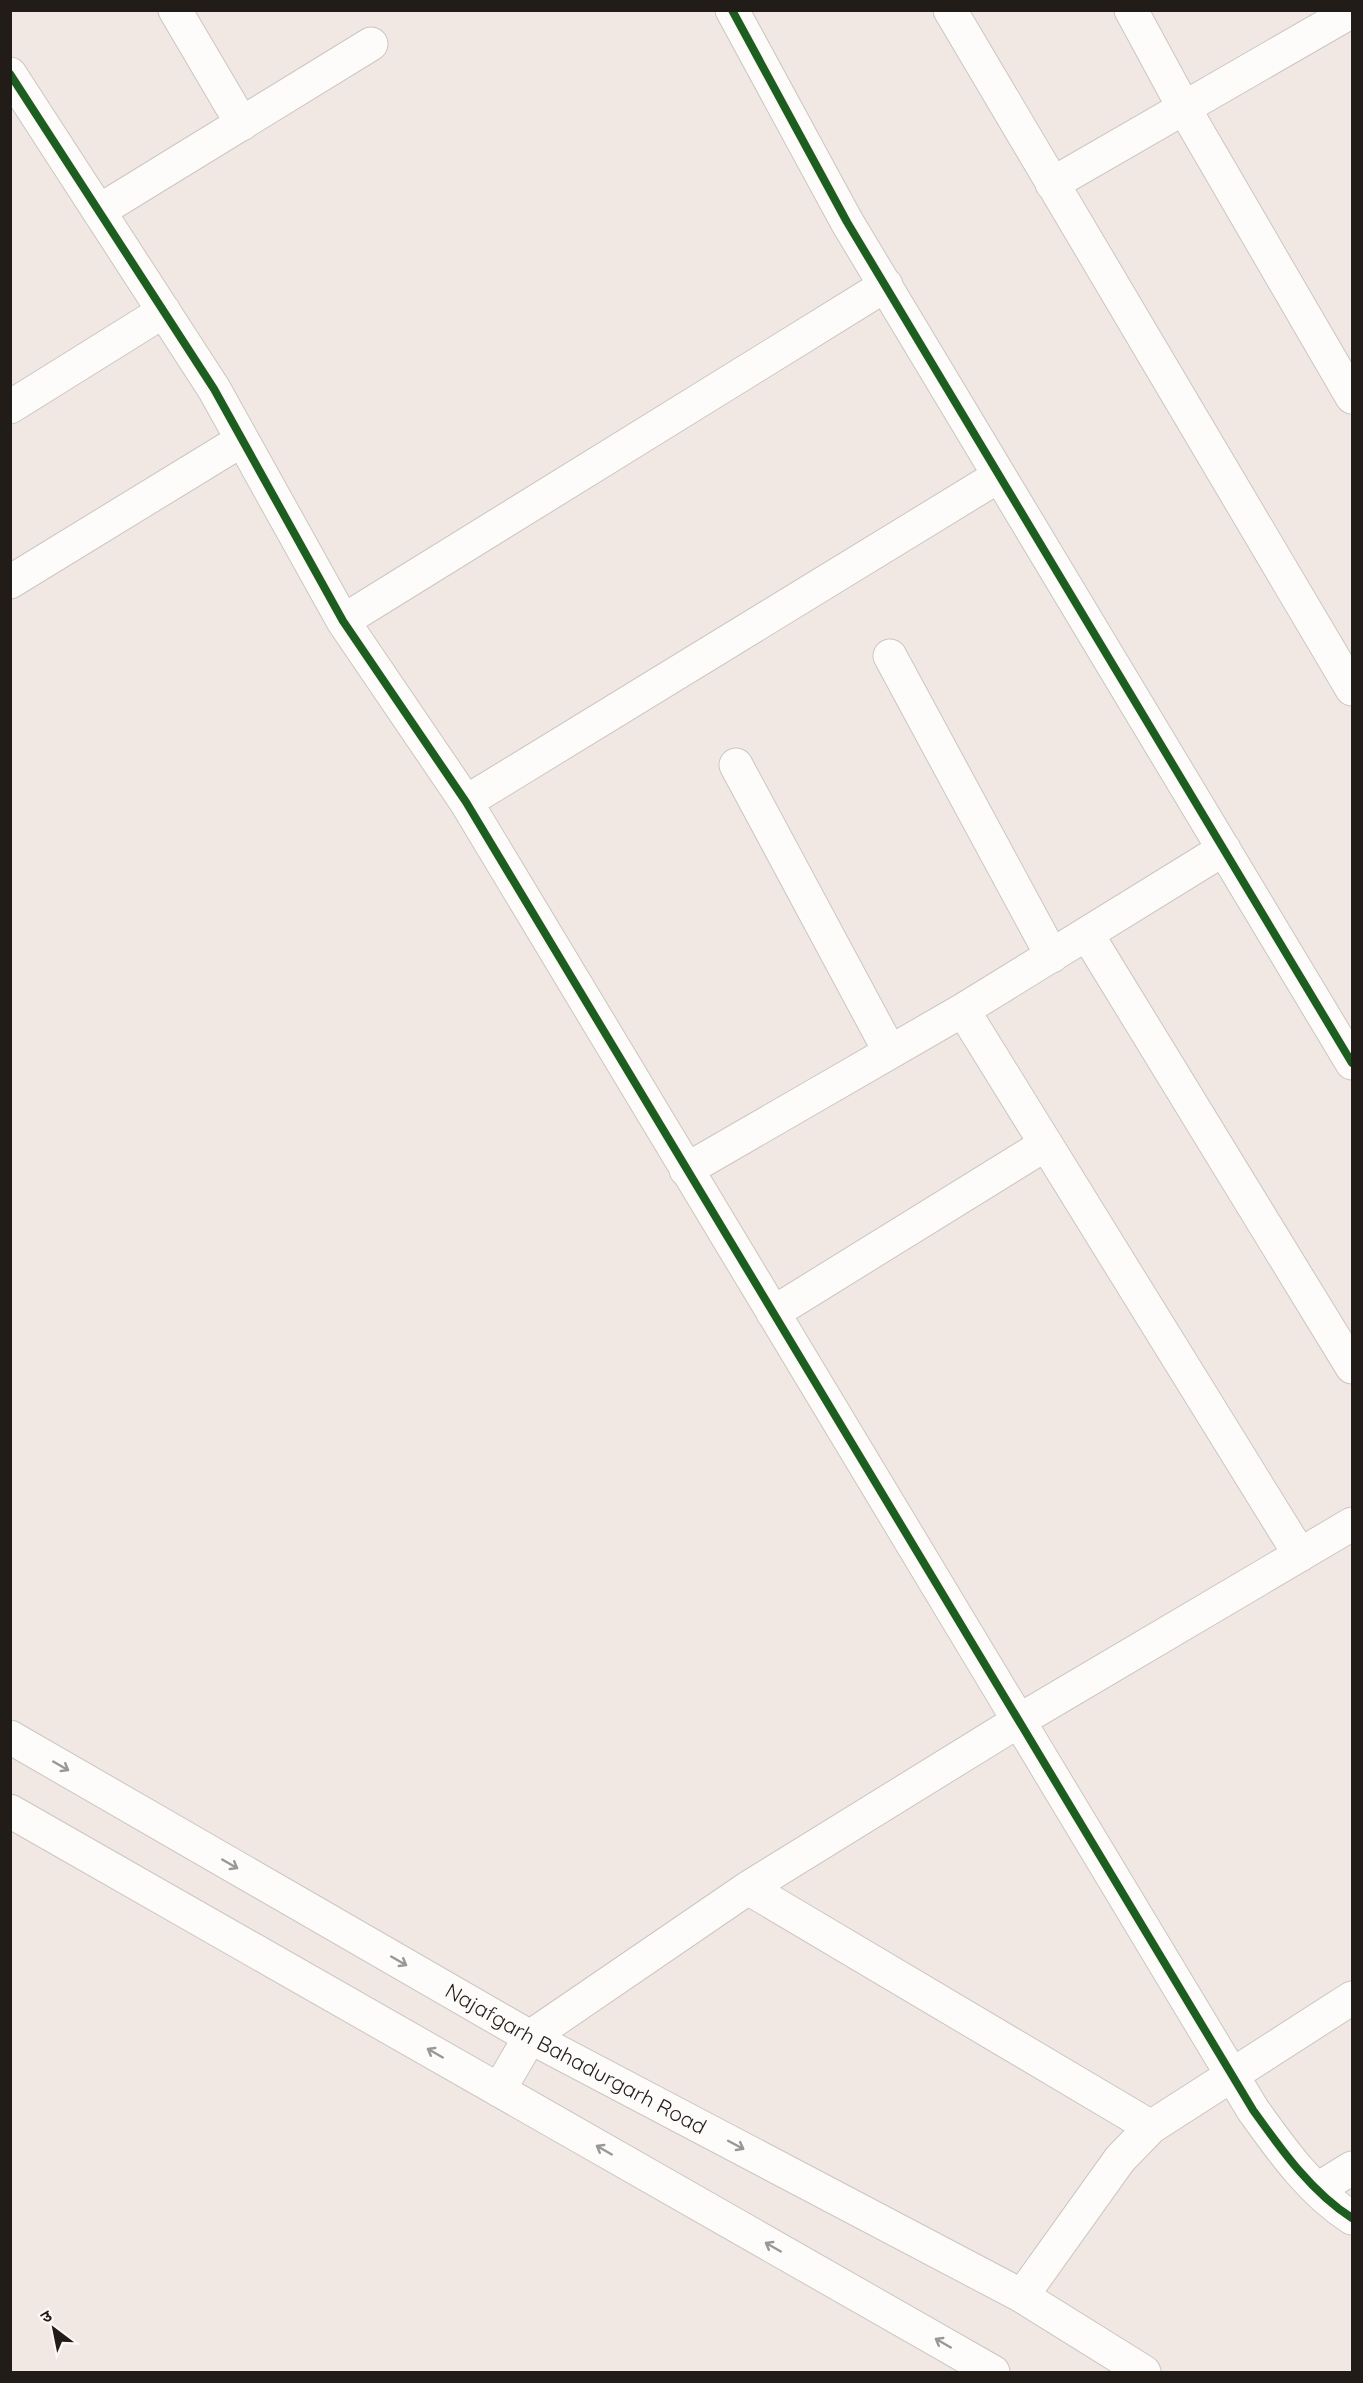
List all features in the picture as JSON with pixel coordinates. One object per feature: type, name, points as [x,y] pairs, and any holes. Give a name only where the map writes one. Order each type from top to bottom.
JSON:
[{"type":"street","points":[[175,10],[242,124]]},
{"type":"street","points":[[732,10],[847,222],[997,477],[1353,1063]]},
{"type":"street","points":[[950,10],[1353,689]]},
{"type":"street","points":[[1131,10],[1184,108],[1353,397]]},
{"type":"street","points":[[1052,184],[1353,11]]},
{"type":"street","points":[[99,211],[371,44]]},
{"type":"street","points":[[10,74],[214,389],[343,621],[466,802],[1253,2110],[1289,2161],[1340,2210],[1353,2218]]},
{"type":"street","points":[[343,621],[886,285]]},
{"type":"street","points":[[10,407],[164,311]]},
{"type":"street","points":[[10,582],[242,440]]},
{"type":"street","points":[[466,802],[997,477]]},
{"type":"street","points":[[890,656],[1052,956]]},
{"type":"street","points":[[736,765],[890,1052]]},
{"type":"street","points":[[686,1170],[963,1010],[1224,849]]},
{"type":"street","points":[[1087,934],[1353,1366]]},
{"type":"street","points":[[963,1010],[1300,1555]]},
{"type":"street","points":[[773,1313],[1046,1144]]},
{"type":"street","points":[[499,2090],[530,2037],[748,1888],[1020,1720],[1353,1524]]},
{"type":"street","name":"Najafgarh Bahadurgarh Road","points":[[10,1737],[530,2037],[1022,2296],[1144,2373]]},
{"type":"street","points":[[10,1811],[993,2373]]},
{"type":"street","points":[[748,1888],[1150,2127]]},
{"type":"street","points":[[1022,2296],[1120,2159],[1150,2127],[1353,1998]]},
{"type":"street","points":[[1318,2189],[1353,2168]]},
{"type":"cycle path","points":[[732,10],[847,222],[1352,1063]]},
{"type":"cycle path","points":[[10,74],[214,389],[343,621],[466,802],[1253,2110],[1310,2183],[1352,2218]]}]
